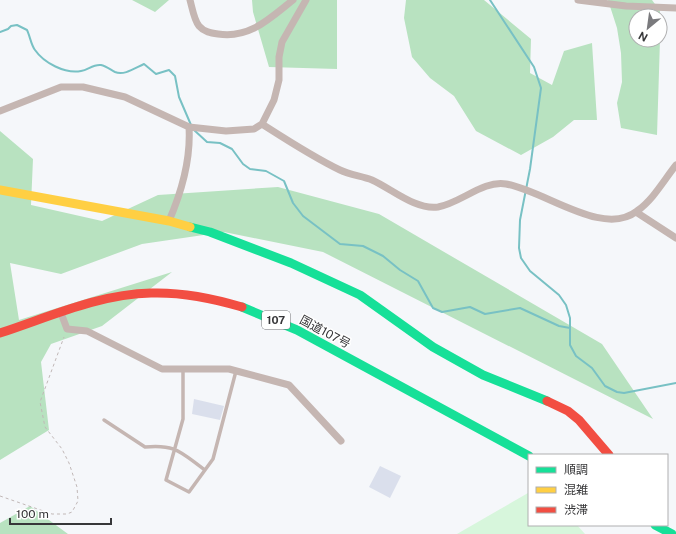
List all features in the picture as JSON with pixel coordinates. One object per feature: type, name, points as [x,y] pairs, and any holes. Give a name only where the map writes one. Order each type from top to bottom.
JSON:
[{"type":"main road","points":[[0,190],[169,221],[210,232],[291,262],[360,294],[433,347],[483,375],[568,411],[579,420],[608,454]]},
{"type":"main road","name":"国道107号","points":[[0,333],[111,298],[151,293],[194,295],[238,304],[288,326],[528,455]]},
{"type":"main road","points":[[656,526],[672,534]]},
{"type":"street","points":[[190,0],[198,25],[207,33],[226,35],[248,32],[261,26],[293,0]]},
{"type":"street","points":[[0,111],[61,87],[83,87],[125,97],[189,127],[226,131],[254,129],[262,124],[274,100],[278,80],[279,57],[282,42],[306,0]]},
{"type":"street","points":[[578,0],[626,6],[676,8]]},
{"type":"street","points":[[262,124],[315,157],[340,170],[370,180],[418,205],[438,207],[498,183],[522,188],[600,218],[614,221],[636,212],[676,165]]},
{"type":"street","points":[[169,221],[184,179],[189,154],[189,127]]},
{"type":"street","points":[[636,212],[676,238]]},
{"type":"street","points":[[61,313],[68,328],[87,331],[162,369],[210,368],[236,371],[289,385],[341,441]]},
{"type":"lane","points":[[183,369],[183,419],[166,480],[189,492],[213,459],[236,371]]},
{"type":"lane","points":[[104,420],[145,448],[163,445],[175,448],[204,470]]},
{"type":"path","points":[[0,496],[52,514],[67,514],[72,512],[78,501],[77,487],[68,462],[62,449],[45,427],[40,402],[68,328]]},
{"type":"green space","points":[[132,0],[169,0],[155,12]]},
{"type":"green space","points":[[252,0],[337,0],[337,69],[269,67],[253,12]]},
{"type":"green space","points":[[406,0],[484,0],[531,39],[530,73],[552,85],[564,51],[592,43],[597,120],[574,120],[553,137],[521,155],[476,131],[454,96],[430,78],[412,57],[404,18]]},
{"type":"green space","points":[[608,0],[652,0],[658,8],[628,8],[628,48],[660,48],[657,135],[621,128],[617,103],[622,82],[621,53],[617,28]]},
{"type":"green space","points":[[0,131],[33,159],[31,205],[102,221],[158,195],[278,187],[379,214],[602,344],[653,419],[323,252],[224,232],[142,244],[61,274],[10,263],[19,320],[172,272],[102,326],[51,344],[41,362],[49,430],[0,460]]},
{"type":"green space","points":[[528,493],[528,526],[578,526],[585,534],[457,534]]},
{"type":"green space","points":[[30,506],[68,534],[0,534],[0,523]]},
{"type":"building","points":[[194,399],[224,406],[220,420],[192,414]]},
{"type":"building","points":[[380,466],[401,476],[390,498],[369,487]]},
{"type":"waterway","points":[[490,0],[534,67],[541,88],[530,169],[520,220],[519,248],[521,258],[530,271],[559,295],[566,305],[570,318],[570,345],[576,356],[592,368],[605,386],[617,392],[624,393],[676,383]]},
{"type":"waterway","points":[[0,32],[11,26],[17,25],[27,30],[32,46],[39,55],[49,63],[68,71],[81,71],[95,65],[101,65],[115,72],[122,73],[144,64],[156,74],[169,70],[175,76],[179,97],[191,125]]},
{"type":"waterway","points":[[194,130],[207,142],[220,143],[232,149],[243,164],[250,169],[266,171],[284,181],[293,203],[303,216],[340,244],[363,246],[383,256],[400,270],[418,281],[433,308],[442,312],[470,307],[485,314],[520,308],[559,326],[570,328]]},
{"type":"traffic: fast","points":[[190,227],[210,232],[291,263],[360,295],[433,347],[483,375],[547,401]]},
{"type":"traffic: fast","points":[[242,307],[297,330],[528,455]]},
{"type":"traffic: fast","points":[[657,526],[672,534]]},
{"type":"traffic: slow","points":[[0,190],[169,221],[190,227]]},
{"type":"traffic: jam","points":[[0,333],[74,307],[112,297],[132,294],[163,293],[186,295],[208,298],[242,307]]},
{"type":"traffic: jam","points":[[547,401],[568,411],[579,420],[608,454]]}]
